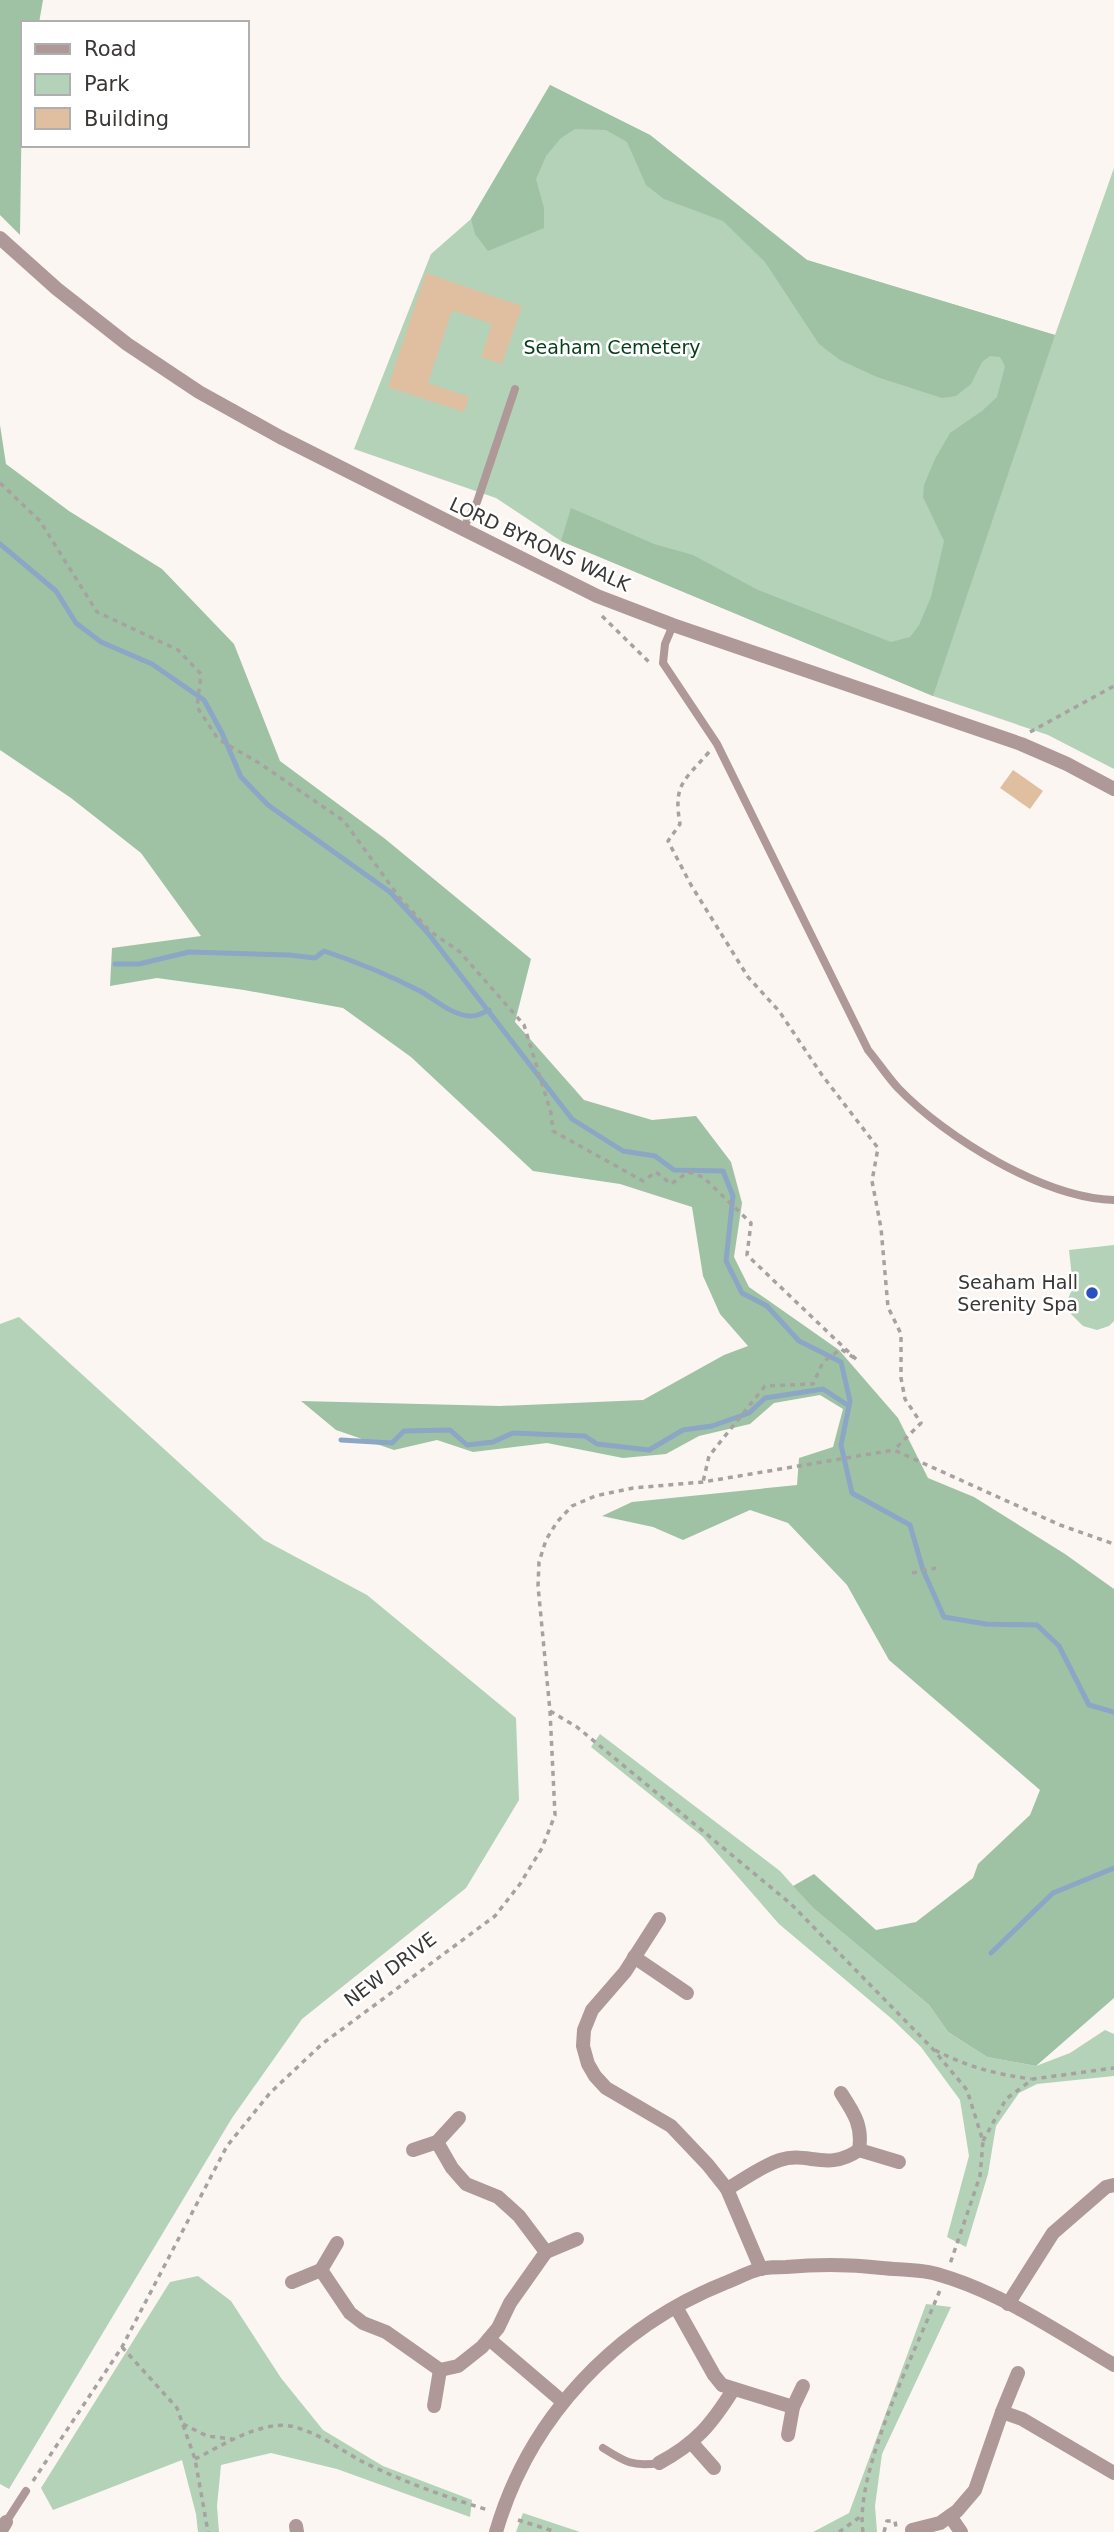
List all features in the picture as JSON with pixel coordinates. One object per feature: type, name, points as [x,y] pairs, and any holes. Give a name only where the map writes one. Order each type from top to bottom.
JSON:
[{"type":"street","name":"LORD BYRONS WALK","points":[[0,238],[57,289],[127,344],[199,392],[280,437],[463,530],[597,596],[673,625],[1021,744],[1114,789]]},
{"type":"street","points":[[659,1919],[634,1957],[592,2010],[583,2030],[583,2046],[588,2064],[606,2088],[671,2126],[708,2165],[727,2189],[761,2269]]},
{"type":"street","points":[[634,1957],[687,1993]]},
{"type":"street","points":[[727,2189],[780,2160],[836,2160],[859,2150],[859,2124],[841,2093]]},
{"type":"street","points":[[413,2150],[437,2143],[459,2118]]},
{"type":"street","points":[[437,2143],[452,2168],[466,2184],[498,2197],[519,2216],[546,2252]]},
{"type":"street","points":[[859,2150],[899,2162]]},
{"type":"street","points":[[1008,2304],[1053,2233],[1106,2187],[1114,2186]]},
{"type":"street","points":[[321,2270],[350,2313],[363,2323],[386,2332],[440,2370],[458,2366],[489,2339],[498,2328],[510,2303],[546,2252],[577,2239]]},
{"type":"street","points":[[292,2282],[321,2270],[337,2243]]},
{"type":"street","points":[[496,2532],[512,2484],[534,2445],[564,2402],[625,2339],[648,2322],[708,2290],[761,2269],[842,2264],[937,2274],[1008,2304],[1114,2365]]},
{"type":"street","points":[[676,2307],[722,2385],[793,2407]]},
{"type":"street","points":[[489,2339],[564,2402]]},
{"type":"street","points":[[434,2406],[440,2370]]},
{"type":"street","points":[[905,2531],[940,2523],[975,2490],[1018,2373]]},
{"type":"street","points":[[788,2435],[793,2407],[803,2386]]},
{"type":"street","points":[[659,2463],[684,2450],[714,2420],[733,2390]]},
{"type":"street","points":[[1002,2412],[1022,2420],[1114,2473]]},
{"type":"street","points":[[691,2442],[714,2468]]},
{"type":"street","points":[[950,2516],[961,2532]]},
{"type":"lane","points":[[463,530],[477,502],[515,389]]},
{"type":"lane","points":[[673,625],[665,645],[663,663],[717,744],[868,1050],[897,1087],[929,1116],[1000,1164],[1065,1191],[1114,1199]]},
{"type":"lane","points":[[603,2448],[627,2463],[641,2466],[659,2463]]},
{"type":"lane","points":[[3,2527],[26,2491]]},
{"type":"path","points":[[0,483],[40,521],[97,612],[178,650],[201,674],[197,707],[218,739],[259,763],[344,821],[399,897],[430,931],[460,951],[488,983],[524,1026],[551,1113],[553,1131],[643,1181],[656,1172],[671,1184],[688,1172],[703,1177],[751,1223],[747,1255],[857,1360],[841,1349],[823,1362],[813,1384],[765,1386],[709,1455],[703,1482]]},
{"type":"path","points":[[597,596],[600,614],[651,665]]},
{"type":"path","points":[[1021,744],[1029,732],[1114,686]]},
{"type":"path","points":[[710,751],[680,786],[677,802],[680,824],[668,841],[691,885],[748,978],[779,1011],[822,1075],[878,1148],[872,1181],[881,1228],[888,1307],[901,1334],[901,1378],[905,1399],[921,1423],[894,1450],[1060,1525],[1114,1545]]},
{"type":"path","name":"NEW DRIVE","points":[[26,2491],[122,2347],[227,2146],[270,2093],[322,2044],[495,1916],[520,1884],[542,1848],[555,1815],[539,1562],[545,1540],[557,1522],[572,1506],[595,1496],[633,1488],[703,1482],[894,1450]]},
{"type":"path","points":[[912,1573],[936,1568]]},
{"type":"path","points":[[550,1710],[577,1727],[791,1904],[932,2048],[967,2090],[983,2141],[980,2176],[952,2259]]},
{"type":"path","points":[[932,2048],[961,2064],[993,2074],[1033,2079],[1114,2068]]},
{"type":"path","points":[[983,2141],[1006,2099],[1033,2079]]},
{"type":"path","points":[[863,2532],[861,2516],[869,2470],[937,2298]]},
{"type":"path","points":[[122,2347],[177,2408],[195,2459],[208,2532]]},
{"type":"path","points":[[182,2424],[207,2436],[234,2439]]},
{"type":"path","points":[[195,2459],[250,2430],[289,2426],[320,2438],[365,2463],[422,2489],[483,2509]]},
{"type":"path","points":[[839,2532],[861,2516]]},
{"type":"path","points":[[522,2521],[556,2532]]},
{"type":"path","points":[[884,2532],[887,2521],[895,2521],[905,2531]]},
{"type":"green space","points":[[0,0],[43,0],[39,21],[21,21],[20,235],[0,215]]},
{"type":"green space","name":"Seaham Cemetery","points":[[550,85],[650,135],[807,260],[1055,335],[1114,168],[1114,769],[1048,735],[933,696],[561,541],[496,498],[354,449],[431,254],[471,219]]},
{"type":"green space","points":[[550,85],[650,135],[807,260],[1055,335],[933,696],[561,541],[571,508],[654,544],[693,555],[758,590],[891,642],[910,637],[919,625],[931,597],[944,541],[923,497],[924,485],[950,433],[997,397],[1005,366],[1000,357],[990,356],[982,362],[971,384],[956,396],[942,398],[877,377],[840,360],[819,344],[765,262],[723,221],[664,199],[646,185],[627,142],[606,130],[575,129],[561,138],[546,156],[536,179],[544,208],[544,228],[488,251],[475,234],[471,219]]},
{"type":"green space","points":[[0,425],[6,464],[69,511],[162,569],[234,644],[280,761],[384,838],[531,959],[515,1022],[584,1100],[652,1120],[696,1116],[731,1162],[742,1203],[734,1257],[749,1287],[839,1350],[898,1418],[928,1478],[974,1497],[1065,1554],[1114,1589],[1114,1998],[1036,2066],[987,2057],[948,2032],[929,2005],[813,1908],[793,1886],[814,1874],[876,1930],[916,1922],[973,1878],[978,1864],[1030,1815],[1040,1790],[889,1660],[847,1585],[788,1523],[750,1510],[683,1540],[653,1527],[602,1516],[632,1502],[797,1485],[799,1458],[833,1447],[843,1409],[820,1395],[774,1403],[750,1424],[699,1436],[666,1454],[623,1458],[547,1443],[473,1452],[437,1440],[394,1450],[336,1430],[301,1401],[500,1406],[643,1400],[724,1355],[748,1346],[720,1314],[703,1276],[692,1207],[620,1184],[533,1171],[411,1057],[343,1008],[157,978],[110,986],[112,948],[201,936],[141,853],[71,798],[0,750]]},
{"type":"green space","name":"Seaham Hall Serenity Spa","points":[[1114,1245],[1114,1321],[1097,1330],[1083,1326],[1071,1314],[1068,1299],[1073,1287],[1069,1250]]},
{"type":"green space","points":[[19,1317],[264,1540],[367,1595],[516,1718],[519,1800],[466,1888],[302,2019],[232,2118],[9,2489],[0,2484],[0,1324]]},
{"type":"green space","points":[[600,1734],[780,1871],[813,1908],[929,2005],[948,2032],[987,2057],[1036,2066],[1070,2053],[1105,2030],[1114,2034],[1114,2076],[1037,2084],[1019,2093],[996,2126],[988,2174],[966,2247],[947,2237],[969,2156],[960,2100],[921,2047],[892,2019],[779,1924],[703,1837],[591,1747]]},
{"type":"green space","points":[[198,2276],[231,2301],[281,2378],[323,2430],[383,2466],[472,2500],[470,2517],[337,2469],[271,2453],[221,2465],[217,2506],[219,2532],[198,2532],[182,2460],[53,2510],[41,2488],[170,2282]]},
{"type":"green space","points":[[926,2304],[951,2307],[882,2454],[875,2506],[877,2532],[813,2532],[849,2513]]},
{"type":"green space","points":[[523,2513],[580,2532],[516,2532]]},
{"type":"building","points":[[426,273],[522,306],[502,364],[481,357],[492,324],[452,310],[428,383],[469,397],[464,412],[388,387]]},
{"type":"building","points":[[1013,770],[1043,791],[1030,809],[1000,788]]},
{"type":"waterway","points":[[0,544],[56,591],[76,623],[101,642],[152,664],[204,700],[241,777],[268,805],[390,892],[427,932],[572,1119],[623,1151],[655,1156],[674,1170],[723,1171],[733,1196],[726,1261],[742,1293],[767,1306],[799,1341],[841,1362],[850,1401],[841,1445],[852,1493],[910,1525],[923,1570],[944,1617],[986,1624],[1037,1625],[1059,1646],[1089,1705],[1114,1712]]},
{"type":"waterway","points":[[115,964],[139,964],[189,952],[315,958],[324,951],[397,980],[456,1013],[472,1016],[489,1010]]},
{"type":"waterway","points":[[341,1440],[392,1443],[404,1431],[450,1430],[467,1445],[493,1442],[513,1433],[585,1436],[597,1444],[649,1450],[683,1430],[712,1426],[749,1413],[765,1398],[823,1389],[849,1406]]},
{"type":"waterway","points":[[991,1953],[1053,1893],[1114,1868]]},
{"type":"place","name":"Seaham Hall Serenity Spa","points":[[1092,1293]]}]
